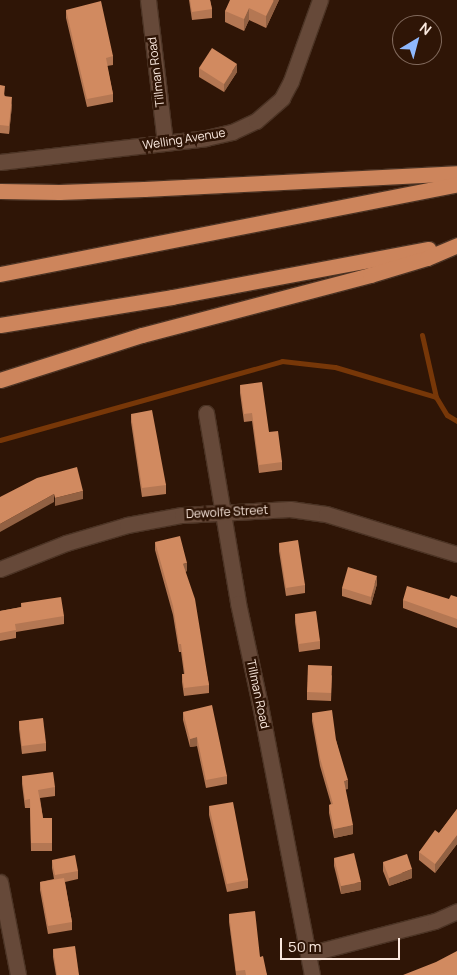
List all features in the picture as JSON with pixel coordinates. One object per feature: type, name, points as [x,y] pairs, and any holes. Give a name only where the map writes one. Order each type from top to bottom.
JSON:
[{"type":"highway","points":[[0,191],[59,192],[144,189],[457,173]]},
{"type":"highway","points":[[0,274],[457,184]]},
{"type":"highway","points":[[0,325],[172,297],[457,244]]},
{"type":"highway","points":[[0,380],[142,335],[370,276],[428,258],[457,244]]},
{"type":"street","name":"Tillman Road","points":[[148,0],[164,143]]},
{"type":"street","name":"Welling Avenue","points":[[0,162],[206,138],[232,132],[256,121],[269,112],[282,98],[291,81],[320,0]]},
{"type":"street","name":"Tillman Road","points":[[206,413],[238,603],[260,705],[312,975]]},
{"type":"street","name":"Dewolfe Street","points":[[0,569],[106,530],[182,514],[224,511],[290,509],[326,514],[457,554]]},
{"type":"street","points":[[0,882],[18,975]]},
{"type":"street","points":[[308,954],[435,921],[457,911]]},
{"type":"building","points":[[190,0],[210,0],[212,9],[192,12]]},
{"type":"building","points":[[230,0],[274,0],[266,16],[249,8],[244,19],[225,11]]},
{"type":"building","points":[[101,1],[113,56],[106,58],[113,94],[87,99],[66,10]]},
{"type":"building","points":[[212,48],[237,64],[224,84],[199,68]]},
{"type":"building","points":[[0,85],[5,86],[4,96],[12,97],[9,126],[0,125]]},
{"type":"building","points":[[262,382],[269,432],[278,431],[282,462],[259,465],[252,413],[244,414],[240,385]]},
{"type":"building","points":[[152,410],[166,485],[142,488],[131,414]]},
{"type":"building","points":[[77,467],[83,491],[55,498],[54,494],[0,524],[0,497],[37,478]]},
{"type":"building","points":[[180,536],[187,563],[183,564],[195,599],[209,685],[184,688],[182,674],[185,674],[181,644],[179,644],[173,606],[155,542]]},
{"type":"building","points":[[298,540],[305,585],[286,588],[279,543]]},
{"type":"building","points":[[348,567],[377,576],[371,597],[342,588]]},
{"type":"building","points":[[407,586],[449,599],[451,595],[457,597],[457,619],[403,600]]},
{"type":"building","points":[[61,597],[64,616],[15,624],[16,630],[0,633],[0,611],[22,607],[21,603]]},
{"type":"building","points":[[316,611],[320,641],[299,644],[295,614]]},
{"type":"building","points":[[308,665],[332,666],[331,693],[307,692]]},
{"type":"building","points":[[212,705],[227,776],[206,780],[197,737],[190,739],[183,712]]},
{"type":"building","points":[[332,710],[336,740],[348,780],[344,781],[353,825],[334,829],[329,805],[333,804],[320,758],[312,713]]},
{"type":"building","points":[[43,718],[46,743],[22,746],[19,721]]},
{"type":"building","points":[[53,772],[55,787],[38,790],[43,818],[52,818],[52,843],[31,843],[30,799],[25,800],[22,776]]},
{"type":"building","points":[[233,802],[248,880],[227,884],[209,806]]},
{"type":"building","points":[[457,809],[457,835],[435,864],[419,852],[435,830],[439,833]]},
{"type":"building","points":[[354,853],[361,882],[341,886],[334,858]]},
{"type":"building","points":[[407,854],[412,869],[389,878],[383,862]]},
{"type":"building","points":[[75,855],[78,871],[55,875],[52,860]]},
{"type":"building","points":[[64,878],[72,922],[48,926],[40,882]]},
{"type":"building","points":[[255,911],[260,957],[263,956],[267,975],[246,975],[245,970],[236,971],[229,914]]},
{"type":"building","points":[[75,946],[79,975],[57,975],[53,949]]},
{"type":"building","points":[[457,951],[457,975],[403,975],[436,962]]},
{"type":"waterway","points":[[422,335],[436,397],[447,415],[457,421]]},
{"type":"waterway","points":[[0,440],[282,361],[335,367],[436,397]]}]
